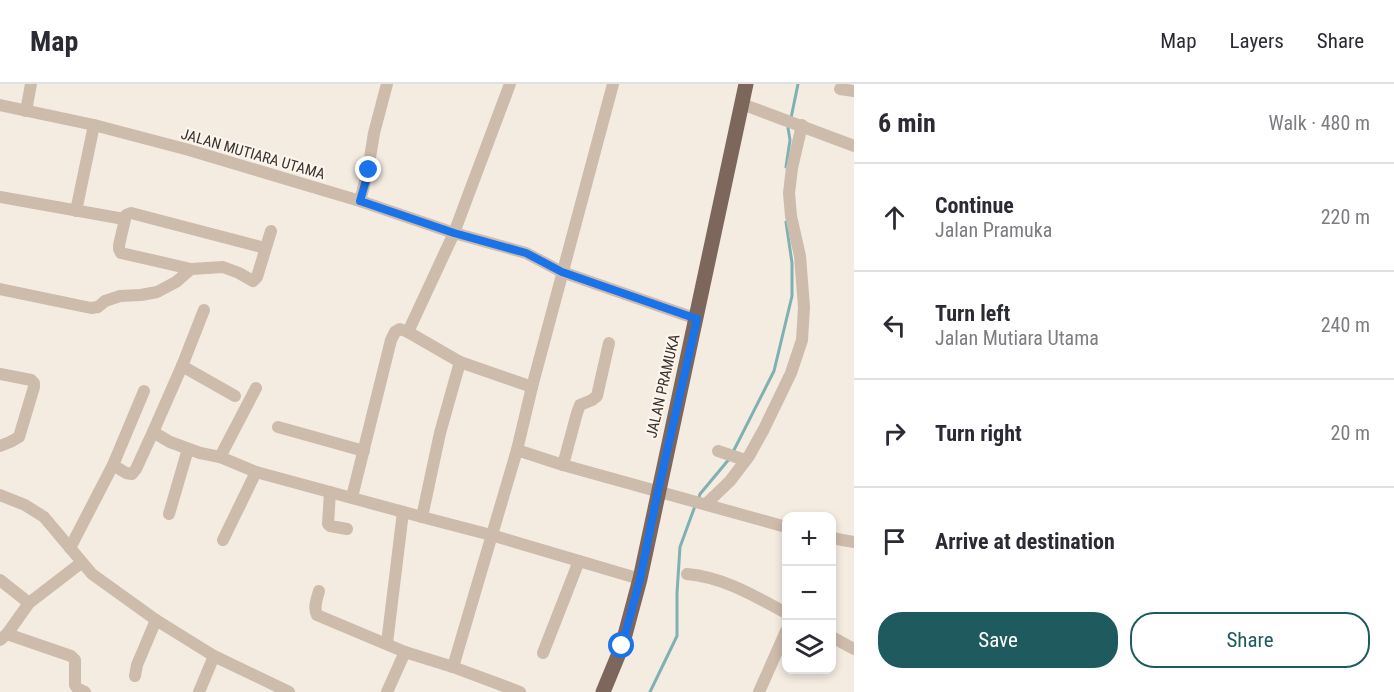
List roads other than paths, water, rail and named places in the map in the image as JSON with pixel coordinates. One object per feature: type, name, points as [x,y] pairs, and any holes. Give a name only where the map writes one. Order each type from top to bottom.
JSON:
[{"type":"main road","name":"JALAN PRAMUKA","points":[[603,692],[622,646],[640,579],[742,104],[741,85]]},
{"type":"street","points":[[26,111],[31,84]]},
{"type":"street","points":[[360,201],[387,84]]},
{"type":"street","points":[[408,332],[454,233],[510,84]]},
{"type":"street","points":[[453,667],[517,450],[531,387],[613,84]]},
{"type":"street","points":[[840,89],[854,91]]},
{"type":"street","points":[[742,104],[854,146]]},
{"type":"street","name":"JALAN MUTIARA UTAMA","points":[[0,105],[94,125],[189,150],[360,201],[454,233],[526,253],[562,272],[697,319]]},
{"type":"street","points":[[700,502],[730,481],[745,460],[764,429],[790,373],[802,340],[804,307],[800,256],[791,216],[789,194],[793,122]]},
{"type":"street","points":[[76,211],[94,125]]},
{"type":"street","points":[[0,196],[124,219]]},
{"type":"street","points":[[265,248],[131,213],[124,219],[119,245],[121,253],[191,269],[223,267],[253,280],[257,277],[271,231]]},
{"type":"street","points":[[0,289],[91,308],[120,296],[157,292],[176,282],[191,269]]},
{"type":"street","points":[[113,465],[126,473],[132,474],[136,469],[204,310]]},
{"type":"street","points":[[352,497],[391,340],[395,332],[400,329],[408,332],[460,362],[531,387]]},
{"type":"street","points":[[563,465],[580,405],[592,400],[599,391],[609,343]]},
{"type":"street","points":[[422,517],[440,433],[460,362]]},
{"type":"street","points":[[182,366],[235,396]]},
{"type":"street","points":[[0,374],[32,380],[34,387],[19,437],[0,446]]},
{"type":"street","points":[[220,457],[256,388]]},
{"type":"street","points":[[70,548],[113,465],[144,391]]},
{"type":"street","points":[[278,427],[363,451]]},
{"type":"street","points":[[153,432],[188,449],[220,457],[256,472],[640,579]]},
{"type":"street","points":[[169,514],[188,449]]},
{"type":"street","points":[[517,450],[782,526]]},
{"type":"street","points":[[718,451],[745,460]]},
{"type":"street","points":[[223,540],[256,472]]},
{"type":"street","points":[[330,492],[328,524],[346,529]]},
{"type":"street","points":[[0,495],[26,505],[44,517],[92,574],[156,621],[214,656],[289,692]]},
{"type":"street","points":[[387,643],[403,512]]},
{"type":"street","points":[[836,539],[854,542]]},
{"type":"street","points":[[543,654],[579,561]]},
{"type":"street","points":[[78,691],[75,681],[75,660],[71,656],[3,637],[29,603],[81,563]]},
{"type":"street","points":[[687,574],[707,577],[744,590],[782,611]]},
{"type":"street","points":[[0,580],[29,603]]},
{"type":"street","points":[[319,591],[315,606],[317,615],[405,651],[520,692]]},
{"type":"street","points":[[135,676],[137,665],[156,621]]},
{"type":"street","points":[[759,692],[782,640]]},
{"type":"street","points":[[836,640],[854,649]]},
{"type":"street","points":[[387,692],[405,651]]},
{"type":"street","points":[[199,692],[214,656]]},
{"type":"waterway","points":[[791,118],[798,84]]},
{"type":"waterway","points":[[786,167],[790,140],[789,124]]},
{"type":"waterway","points":[[733,452],[774,371],[792,296],[792,263],[786,222]]},
{"type":"waterway","points":[[698,500],[700,494],[730,458]]},
{"type":"waterway","points":[[650,692],[677,636],[680,547],[695,506]]}]
